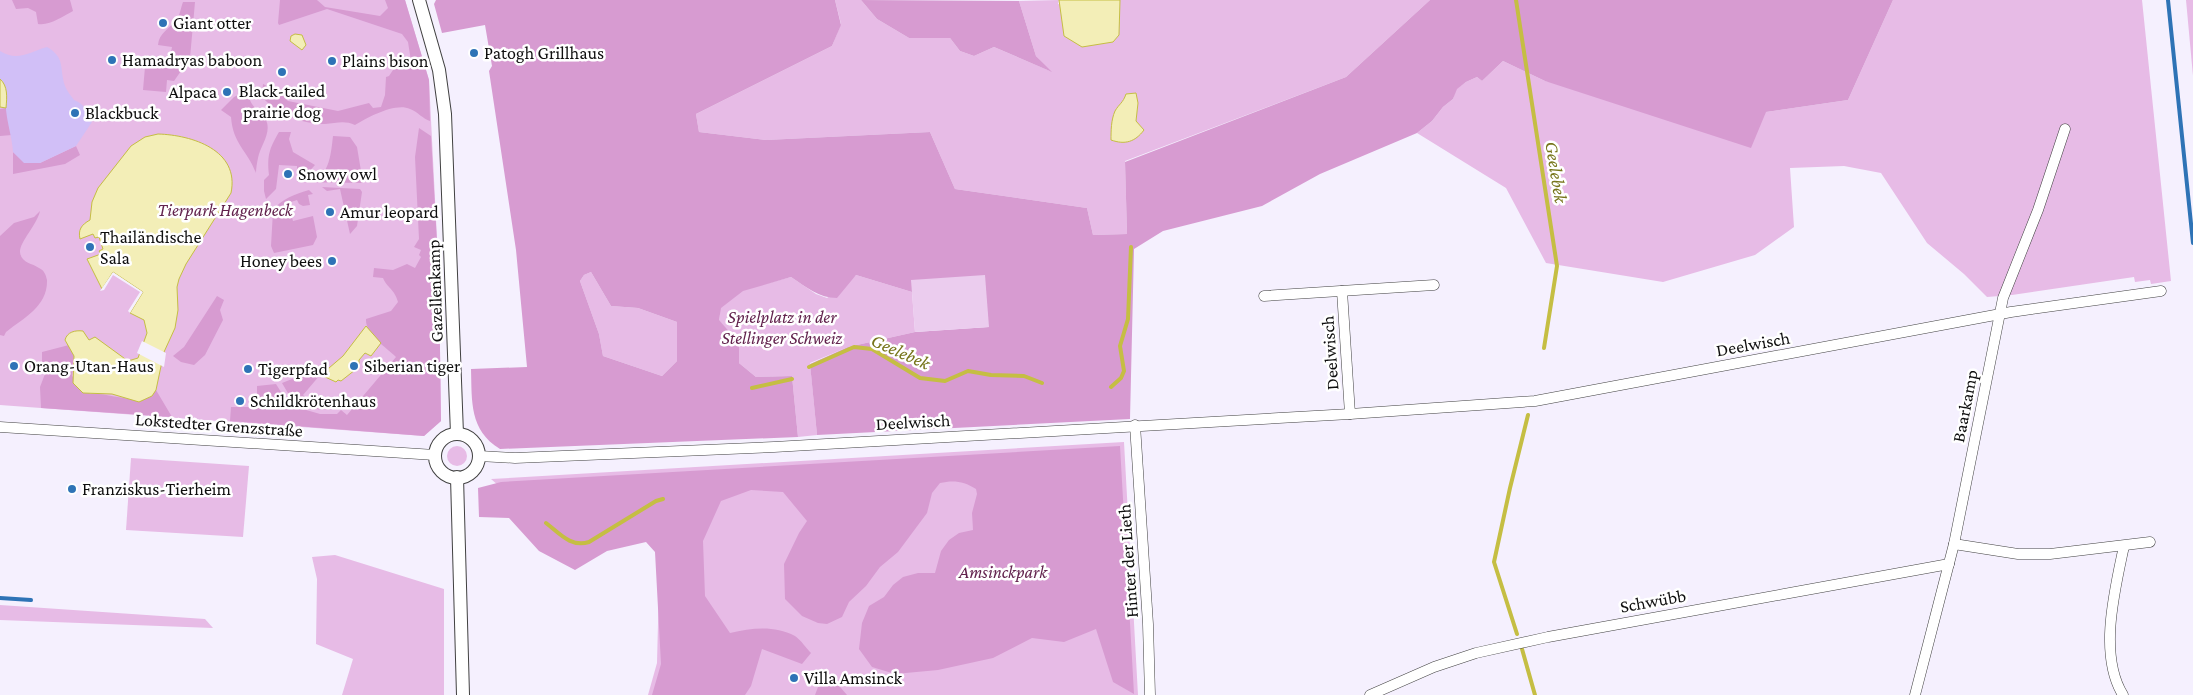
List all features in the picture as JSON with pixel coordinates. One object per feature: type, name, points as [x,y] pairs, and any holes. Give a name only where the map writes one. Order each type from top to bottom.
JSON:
[{"type":"street","name":"Gazellenkamp","points":[[419,0],[439,70],[445,114],[457,434]]},
{"type":"street","name":"Baarkamp","points":[[1915,695],[1954,544],[2007,287],[2038,210],[2065,130]]},
{"type":"street","name":"Deelwisch","points":[[1264,296],[1434,285]]},
{"type":"street","name":"Deelwisch","points":[[1342,291],[1350,414]]},
{"type":"street","name":"Deelwisch","points":[[479,456],[515,458],[774,447],[1350,414],[1535,401],[2000,314],[2161,292]]},
{"type":"street","name":"Hinter der Lieth","points":[[1135,425],[1148,624],[1150,695]]},
{"type":"street","name":"Lokstedter Grenzstraße","points":[[0,427],[435,455]]},
{"type":"street","points":[[457,434],[466,436],[473,441],[479,456],[477,464],[472,471],[466,476],[457,478],[449,476],[442,471],[435,455],[442,440],[457,434]]},
{"type":"street","points":[[457,478],[463,695]]},
{"type":"street","points":[[1954,544],[2018,554],[2042,554],[2150,542]]},
{"type":"street","points":[[2123,695],[2111,669],[2111,610],[2124,546]]},
{"type":"street","name":"Schwübb","points":[[1370,695],[1434,667],[1476,653],[1548,637],[1949,564]]},
{"type":"green space","name":"Tierpark Hagenbeck","points":[[0,0],[405,0],[429,80],[439,278],[441,421],[424,436],[0,405]]},
{"type":"green space","points":[[12,0],[70,0],[73,11],[52,22],[38,24],[36,12],[28,8],[16,9]]},
{"type":"green space","points":[[280,0],[317,0],[325,7],[380,16],[388,8],[385,0],[405,0],[429,80],[430,121],[410,109],[397,107],[382,111],[355,125],[344,122],[316,124],[290,117],[268,103],[262,97],[263,84],[269,90],[280,91],[284,87],[285,98],[288,101],[338,111],[369,103],[373,108],[381,107],[385,95],[386,77],[393,70],[411,61],[408,42],[402,34],[327,9],[279,25]]},
{"type":"green space","points":[[436,0],[835,0],[841,25],[832,46],[696,114],[699,132],[766,140],[930,132],[955,189],[1087,208],[1093,235],[1127,234],[1125,162],[1346,77],[1430,0],[1893,0],[1848,100],[1766,112],[1751,148],[1545,81],[1503,61],[1482,81],[1477,77],[1457,89],[1453,99],[1443,107],[1432,121],[1417,133],[1320,174],[1262,206],[1163,231],[1134,249],[1130,419],[817,435],[810,364],[848,347],[915,332],[989,327],[912,280],[912,292],[856,275],[837,298],[830,298],[818,294],[791,277],[743,291],[721,308],[719,320],[739,343],[739,363],[756,377],[792,376],[798,437],[500,449],[490,441],[477,424],[472,403],[471,369],[527,367],[516,250],[489,71],[492,66],[485,25],[442,33],[434,4]],"holes":[[[591,272],[611,306],[638,308],[677,322],[677,361],[662,376],[603,356],[599,334],[580,281],[584,275]]]},
{"type":"green space","points":[[835,0],[861,0],[877,19],[909,38],[950,38],[960,51],[974,56],[994,47],[1050,71],[1036,56],[1019,1],[1059,0],[1058,4],[1120,22],[1120,0],[1430,0],[1346,77],[1125,161],[1127,234],[1093,235],[1087,208],[955,189],[930,132],[766,140],[699,132],[696,114],[832,46],[841,24]],"holes":[[[1124,102],[1138,103],[1136,121],[1116,110]]]},
{"type":"green space","points":[[861,0],[1019,1],[1036,56],[1052,72],[994,47],[974,56],[960,51],[950,38],[909,38],[877,19]]},
{"type":"green space","points":[[1893,0],[2142,0],[2171,281],[2151,284],[2150,280],[2135,282],[2134,277],[1987,297],[1964,274],[1927,243],[1881,173],[1844,166],[1790,168],[1794,227],[1755,255],[1663,282],[1546,263],[1506,188],[1417,133],[1432,121],[1443,107],[1453,99],[1456,89],[1477,77],[1482,81],[1503,61],[1545,81],[1766,112],[1848,100]]},
{"type":"green space","points":[[2186,0],[2193,0],[2193,76]]},
{"type":"green space","points":[[183,2],[195,2],[190,58],[174,81],[167,80],[166,92],[143,90],[145,67],[168,68],[172,47],[158,45],[162,34],[177,18]]},
{"type":"green space","points":[[242,93],[249,95],[251,103],[266,120],[268,130],[259,153],[256,173],[249,158],[237,141],[231,117],[221,110],[234,97]]},
{"type":"green space","points":[[6,108],[12,135],[0,136],[0,109]]},
{"type":"green space","points":[[419,128],[431,136],[439,278],[441,421],[424,436],[230,421],[231,407],[257,407],[257,386],[276,384],[289,405],[320,414],[337,414],[341,410],[347,415],[396,357],[372,335],[366,319],[391,311],[398,302],[395,294],[383,278],[373,277],[374,268],[393,270],[407,264],[415,268],[421,257],[419,255],[421,250],[414,247],[419,239],[415,157]]},
{"type":"green space","points":[[279,132],[291,132],[289,139],[293,152],[315,165],[305,176],[312,182],[323,174],[326,168],[333,136],[350,137],[357,147],[363,183],[297,182],[297,166],[279,165],[276,189],[266,199],[264,180],[269,175],[268,163],[270,153]]},
{"type":"green space","points":[[76,146],[80,155],[65,164],[13,174],[13,152],[25,163],[40,163]]},
{"type":"green space","points":[[322,187],[360,189],[362,192],[357,226],[350,234],[340,189],[327,191]]},
{"type":"green space","points":[[309,190],[313,194],[308,195],[310,205],[303,206],[297,200],[288,203],[293,221],[313,216],[317,237],[313,245],[274,253],[271,246],[273,211],[284,200]]},
{"type":"green space","points":[[40,211],[20,252],[25,261],[43,271],[47,280],[44,297],[34,311],[6,332],[4,336],[0,335],[0,236],[14,223],[34,217]]},
{"type":"green space","name":"Spielplatz in der Stellinger Schweiz","points":[[591,272],[611,306],[638,308],[677,322],[677,361],[662,376],[603,356],[599,334],[580,281],[584,275]]},
{"type":"green space","name":"Spielplatz in der Stellinger Schweiz","points":[[856,275],[912,292],[915,332],[848,347],[810,363],[817,435],[798,437],[792,376],[756,377],[739,363],[738,343],[719,321],[720,308],[743,290],[791,277],[816,294],[827,298]]},
{"type":"green space","points":[[217,296],[224,300],[220,310],[223,320],[205,355],[194,365],[181,362],[173,356],[184,347]]},
{"type":"green space","points":[[69,345],[74,356],[72,376],[90,394],[135,399],[150,396],[156,390],[172,417],[41,408],[40,387],[45,374],[42,372],[42,352]]},
{"type":"green space","points":[[327,365],[329,368],[323,376],[320,375],[303,395],[320,410],[292,400],[282,383]]},
{"type":"green space","name":"Amsinckpark","points":[[1124,442],[1138,695],[648,695],[657,663],[661,503],[576,553],[491,479]]},
{"type":"green space","points":[[457,446],[464,449],[467,456],[464,463],[457,466],[450,463],[447,456],[450,449]]},
{"type":"green space","name":"Amsinckpark","points":[[1120,446],[1134,694],[1113,682],[1096,629],[1064,642],[1032,638],[993,658],[938,670],[895,674],[872,667],[859,649],[862,623],[869,606],[884,597],[893,585],[903,577],[918,573],[935,573],[941,551],[949,540],[959,533],[973,530],[972,513],[977,494],[976,489],[963,483],[954,481],[940,483],[932,493],[927,513],[898,552],[880,567],[866,586],[849,602],[842,617],[827,624],[818,623],[802,616],[785,599],[784,564],[807,521],[783,492],[751,490],[721,501],[703,541],[705,596],[730,633],[763,628],[779,630],[795,636],[811,653],[802,664],[762,649],[751,686],[745,695],[652,695],[661,664],[655,552],[646,542],[607,551],[575,570],[539,551],[509,518],[479,517],[478,488],[501,482]]},
{"type":"green space","points":[[131,458],[249,466],[243,537],[126,530]]},
{"type":"green space","points":[[335,555],[444,589],[444,695],[342,695],[353,659],[316,644],[317,579],[312,557]]},
{"type":"green space","points":[[0,605],[205,619],[213,628],[0,620]]},
{"type":"green space","points":[[835,681],[847,695],[815,695],[818,687]]},
{"type":"sand","points":[[47,47],[59,59],[67,90],[74,100],[83,106],[92,122],[76,146],[40,163],[24,163],[13,152],[7,114],[6,89],[0,79],[0,51],[12,56],[18,56]]},
{"type":"shaded area","points":[[1059,0],[1120,0],[1119,35],[1113,42],[1082,47],[1064,36]]},
{"type":"shaded area","points":[[295,34],[302,35],[306,45],[302,50],[290,41],[291,36]]},
{"type":"shaded area","points":[[0,79],[6,88],[6,108],[0,107]]},
{"type":"shaded area","points":[[1136,93],[1138,103],[1136,121],[1144,130],[1133,140],[1121,142],[1111,140],[1115,111],[1126,94]]},
{"type":"shaded area","points":[[158,134],[171,135],[198,142],[211,148],[221,156],[228,166],[232,178],[231,193],[186,264],[179,279],[177,287],[178,310],[175,328],[164,352],[156,390],[152,396],[139,402],[112,394],[83,393],[73,383],[74,356],[65,340],[69,333],[83,331],[89,340],[95,337],[128,361],[138,358],[147,333],[144,320],[130,313],[143,292],[113,272],[102,289],[87,259],[101,254],[99,251],[103,249],[99,237],[95,238],[93,234],[80,239],[79,233],[82,226],[90,220],[92,202],[98,188],[131,146],[145,137]]},
{"type":"shaded area","points":[[985,275],[989,327],[915,332],[911,280]]},
{"type":"shaded area","points":[[366,326],[381,343],[371,356],[365,353],[359,360],[359,364],[356,365],[355,370],[341,381],[338,380],[336,382],[323,376],[343,356]]},
{"type":"pier","points":[[113,272],[143,292],[130,313],[128,311],[140,292],[113,275],[104,290],[100,291]]},
{"type":"pier","points":[[142,341],[166,353],[164,367],[137,353]]},
{"type":"waterway","name":"Geelebek","points":[[1516,0],[1557,266],[1544,348]]},
{"type":"waterway","points":[[1111,387],[1121,378],[1124,371],[1120,346],[1128,319],[1131,247]]},
{"type":"waterway","name":"Geelebek","points":[[809,367],[854,347],[872,349],[920,378],[945,381],[968,371],[991,375],[1024,376],[1042,383]]},
{"type":"waterway","points":[[752,388],[792,379]]},
{"type":"waterway","name":"Geelebek","points":[[1517,634],[1494,562],[1528,415]]},
{"type":"waterway","points":[[546,523],[571,541],[577,543],[589,542],[656,501],[663,499]]},
{"type":"waterway","name":"Geelebek","points":[[1522,649],[1535,695]]},
{"type":"railway","points":[[2168,0],[2193,243]]},
{"type":"railway","points":[[0,598],[31,600]]},
{"type":"place","name":"Giant otter","points":[[163,23]]},
{"type":"place","name":"Patogh Grillhaus","points":[[474,53]]},
{"type":"place","name":"Hamadryas baboon","points":[[112,60]]},
{"type":"place","name":"Plains bison","points":[[332,61]]},
{"type":"place","name":"Black-tailed prairie dog","points":[[282,72]]},
{"type":"place","name":"Alpaca","points":[[227,92]]},
{"type":"place","name":"Blackbuck","points":[[75,113]]},
{"type":"place","name":"Snowy owl","points":[[288,174]]},
{"type":"place","name":"Amur leopard","points":[[330,212]]},
{"type":"place","name":"Thailändische Sala","points":[[90,247]]},
{"type":"place","name":"Honey bees","points":[[332,261]]},
{"type":"place","name":"Orang-Utan-Haus","points":[[14,366]]},
{"type":"place","name":"Siberian tiger","points":[[354,366]]},
{"type":"place","name":"Tigerpfad","points":[[248,369]]},
{"type":"place","name":"Schildkrötenhaus","points":[[240,401]]},
{"type":"place","name":"Franziskus-Tierheim","points":[[72,489]]},
{"type":"place","name":"Villa Amsinck","points":[[794,678]]}]
